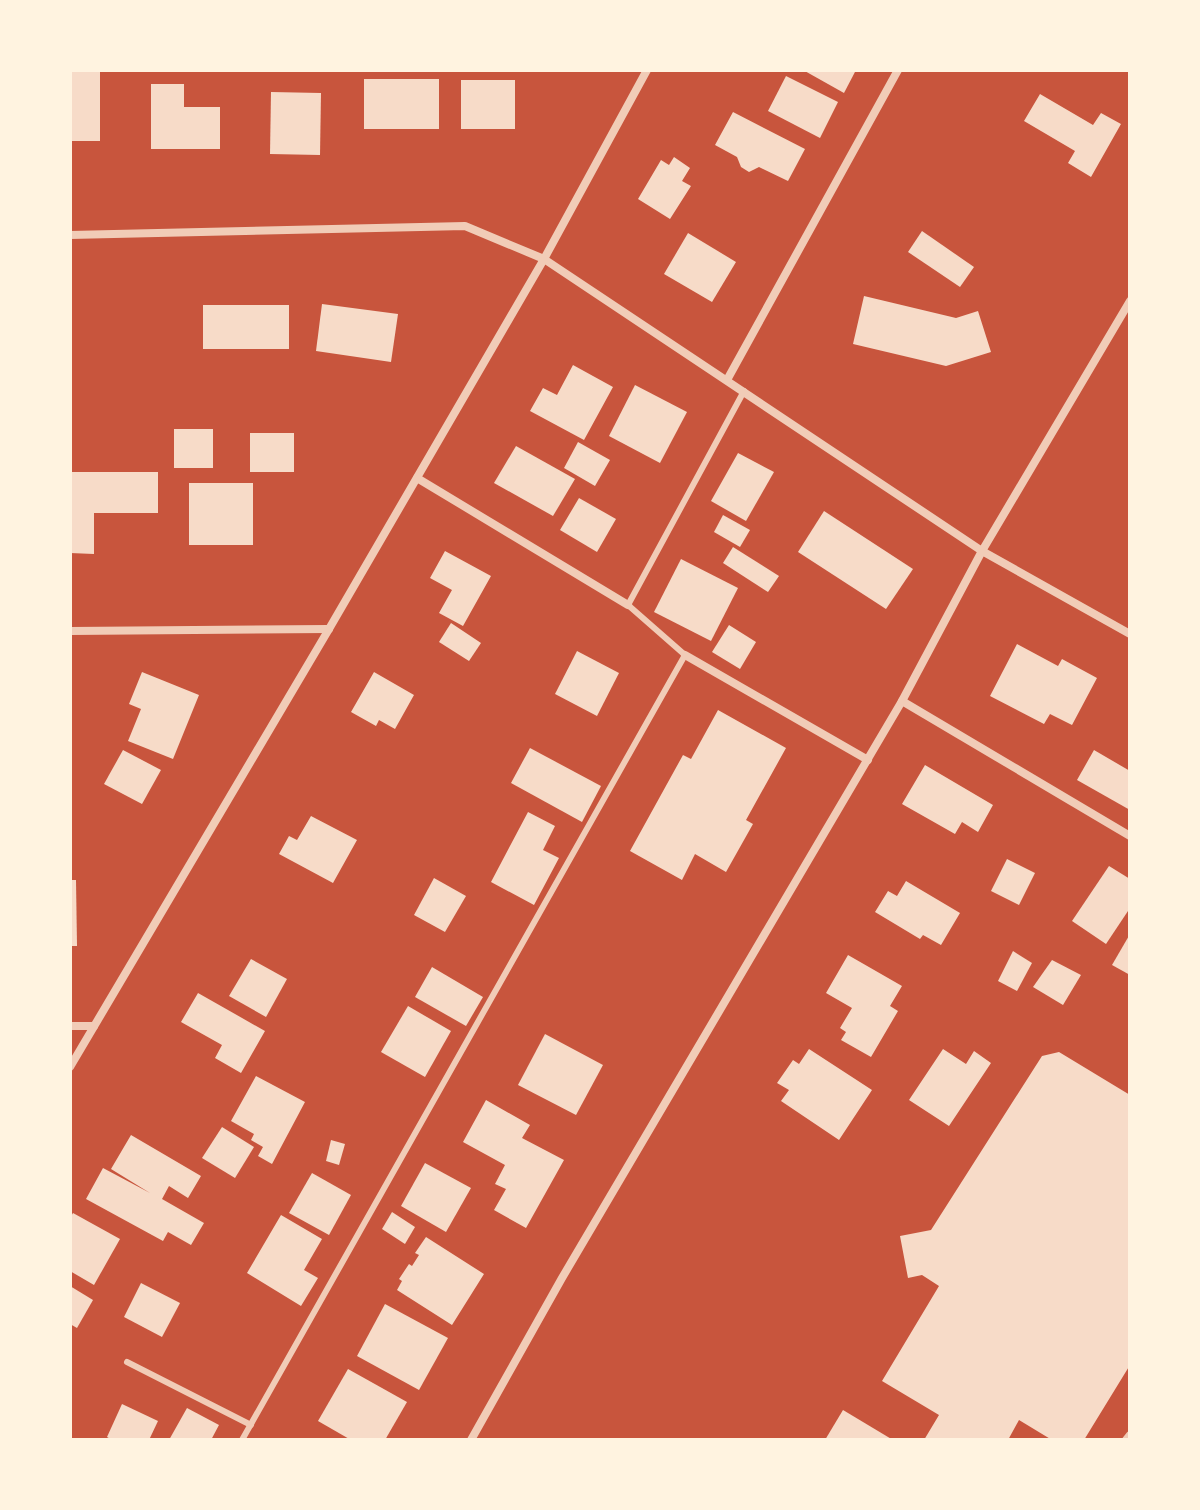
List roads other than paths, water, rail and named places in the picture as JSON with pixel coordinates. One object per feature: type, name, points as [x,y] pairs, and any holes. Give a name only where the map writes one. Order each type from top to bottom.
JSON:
[{"type":"street","points":[[70,1067],[544,259],[647,70]]},
{"type":"street","points":[[727,380],[898,70]]},
{"type":"street","points":[[70,235],[465,226],[544,259],[982,551],[1130,634]]},
{"type":"street","points":[[471,1440],[562,1278],[868,760],[982,551],[1130,301]]},
{"type":"street","points":[[417,478],[628,605]]},
{"type":"street","points":[[70,631],[329,629]]},
{"type":"street","points":[[685,655],[868,760]]},
{"type":"street","points":[[902,701],[1130,836]]},
{"type":"street","points":[[70,1026],[94,1026]]},
{"type":"lane","points":[[242,1440],[685,655],[628,605],[744,391]]},
{"type":"lane","points":[[127,1362],[251,1425]]}]
